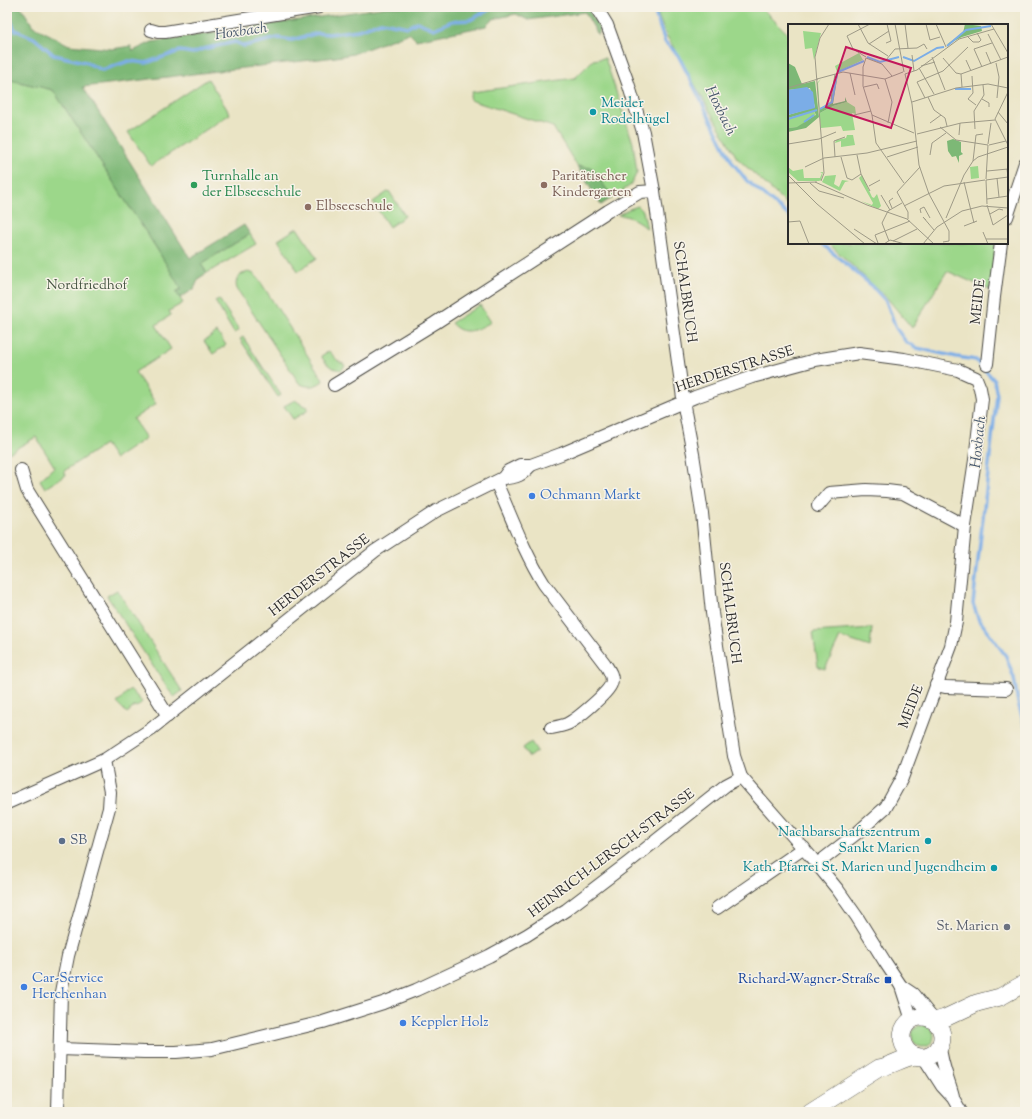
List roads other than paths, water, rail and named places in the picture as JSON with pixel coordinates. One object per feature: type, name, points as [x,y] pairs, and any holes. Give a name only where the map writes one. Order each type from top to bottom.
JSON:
[{"type":"street","points":[[151,30],[165,32],[319,7]]},
{"type":"street","name":"SCHALBRUCH","points":[[596,7],[607,25],[643,132],[654,191],[680,369],[683,401],[702,512],[712,613],[734,756],[741,777],[804,848],[838,890],[902,986],[913,994],[934,1020]]},
{"type":"street","points":[[1008,214],[1025,163]]},
{"type":"street","points":[[334,385],[608,211],[640,192],[654,191]]},
{"type":"street","name":"MEIDE","points":[[987,364],[1001,244]]},
{"type":"street","name":"HERDERSTRASSE","points":[[7,803],[104,760],[151,730],[375,551],[436,511],[499,480],[508,471],[520,465],[531,465],[561,454],[683,401],[752,377],[815,360],[859,353],[904,359],[958,370]]},
{"type":"street","name":"MEIDE","points":[[817,864],[857,833],[886,807],[902,778],[951,646],[956,622],[965,526],[982,399],[976,378],[958,370]]},
{"type":"street","points":[[21,470],[27,490],[168,716]]},
{"type":"street","points":[[499,480],[525,550],[538,575],[605,664],[612,678],[611,685],[607,692],[576,718],[566,724],[551,728]]},
{"type":"street","points":[[818,506],[830,493],[866,490],[903,493],[965,526]]},
{"type":"street","points":[[936,685],[945,687],[1006,689]]},
{"type":"street","points":[[58,1112],[61,992],[68,956],[109,808],[110,792],[104,760]]},
{"type":"street","name":"HEINRICH-LERSCH-STRASSE","points":[[60,1049],[164,1052],[212,1049],[323,1022],[383,1003],[416,990],[489,956],[527,935],[566,910],[726,785],[741,777]]},
{"type":"street","points":[[718,908],[804,848]]},
{"type":"street","points":[[810,1112],[880,1068],[889,1066],[908,1056],[933,1054],[948,1030],[1025,982]]},
{"type":"street","name":"SCHALBRUCH","points":[[902,986],[910,1014],[909,1021]]},
{"type":"street","points":[[934,1020],[945,1018],[977,1003],[1000,997]]},
{"type":"street","points":[[880,1068],[902,1039],[904,1029],[909,1021],[923,1016],[934,1020],[940,1026],[944,1067],[953,1098]]},
{"type":"street","points":[[902,1039],[906,1049],[926,1061],[942,1086],[953,1098],[961,1112]]},
{"type":"waterway","name":"Hoxbach","points":[[7,12],[15,30],[34,38],[54,55],[85,62],[102,70],[129,61],[146,63],[180,51],[193,53],[203,49],[235,42],[244,46],[278,38],[292,40],[318,33],[329,34],[358,30],[381,22],[408,27],[417,22],[434,29],[452,21],[470,20],[494,7]]},
{"type":"waterway","name":"Hoxbach","points":[[645,7],[655,13],[665,42],[678,55],[732,162],[747,181],[788,215]]},
{"type":"waterway","name":"Hoxbach","points":[[822,244],[871,285],[886,301],[896,328],[906,342],[917,348],[976,360],[994,380],[997,395],[973,604],[978,618],[1006,656],[1014,678],[1018,703],[1025,726]]},
{"type":"place","name":"Meider Rodelhügel","points":[[593,112]]},
{"type":"place","name":"Turnhalle an der Elbseeschule","points":[[194,185]]},
{"type":"place","name":"Paritätischer Kindergarten","points":[[544,185]]},
{"type":"place","name":"Elbseeschule","points":[[308,207]]},
{"type":"place","name":"Ochmann Markt","points":[[532,496]]},
{"type":"place","name":"SB","points":[[62,841]]},
{"type":"place","name":"Nachbarschaftszentrum Sankt Marien","points":[[928,841]]},
{"type":"place","name":"Kath. Pfarrei St. Marien und Jugendheim","points":[[994,868]]},
{"type":"place","name":"St. Marien","points":[[1007,927]]},
{"type":"place","name":"Richard-Wagner-Straße","points":[[888,980]]},
{"type":"place","name":"Car-Service Herchenhan","points":[[24,987]]},
{"type":"place","name":"Keppler Holz","points":[[403,1023]]},
{"type":"park label","name":"Nordfriedhof","points":[[87,286]]}]
